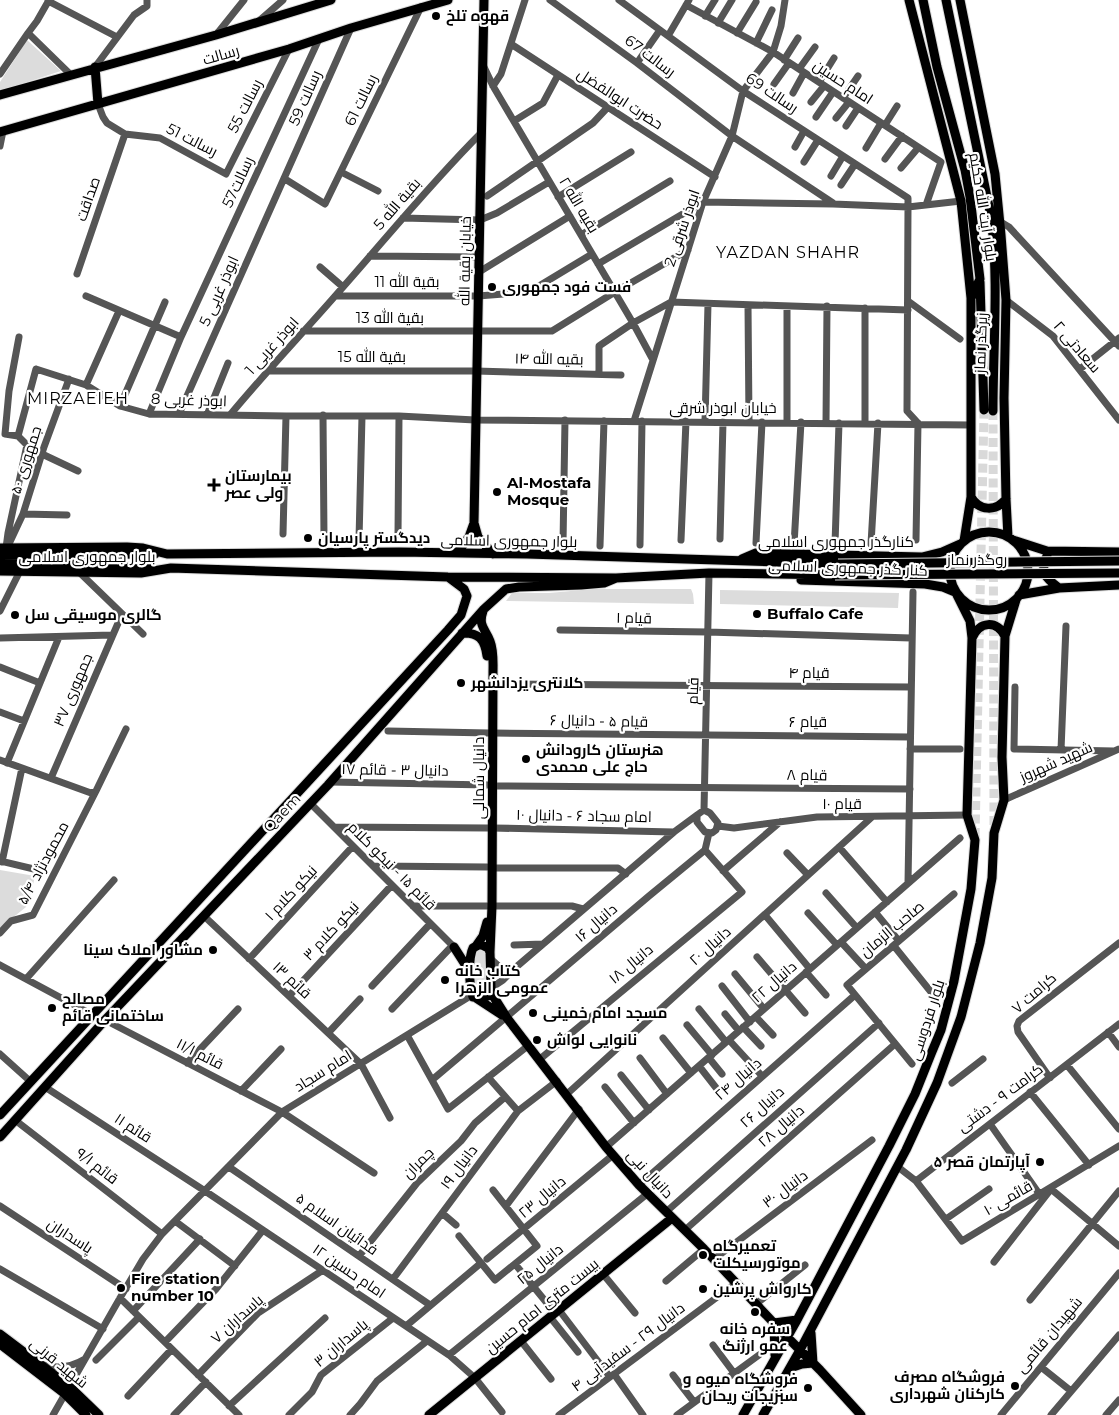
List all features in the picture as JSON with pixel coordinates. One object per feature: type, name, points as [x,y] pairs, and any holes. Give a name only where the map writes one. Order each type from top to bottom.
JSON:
[{"type":"main road","name":"رسالت","points":[[0,94],[216,35],[332,0]]},
{"type":"main road","name":"رسالت","points":[[1,131],[289,49],[351,28],[448,0]]},
{"type":"main road","name":"خیابان بقیة الله","points":[[484,0],[474,523],[478,537],[493,554]]},
{"type":"main road","points":[[909,0],[962,201],[971,298]]},
{"type":"main road","name":"بلوار آیت الله حکیم","points":[[946,0],[995,219],[996,275]]},
{"type":"main road","points":[[954,0],[965,42],[970,51]]},
{"type":"main road","points":[[960,0],[995,174],[995,219],[1006,300],[1004,348],[1006,499],[1010,538],[1023,552],[1027,561],[1028,572],[1027,582],[1018,598]]},
{"type":"main road","name":"بلوار آیت الله حکیم","points":[[923,2],[936,67],[965,170],[980,279],[971,298],[971,497],[962,542]]},
{"type":"main road","points":[[95,67],[98,104]]},
{"type":"main road","name":"زیرگذر نماز","points":[[980,279],[989,411],[996,275]]},
{"type":"main road","points":[[971,497],[976,504],[988,509],[996,507],[1006,499]]},
{"type":"main road","name":"خیابان بقیة الله","points":[[457,553],[469,537],[474,523]]},
{"type":"main road","points":[[1119,552],[1052,551],[996,532],[983,532],[971,536],[962,542],[953,555],[949,568],[951,582],[956,593],[964,603],[985,611],[1007,606],[1018,598],[1059,588],[1119,585]]},
{"type":"main road","name":"کنارگذر جمهوری اسلامی","points":[[739,560],[756,553],[922,557],[942,552],[962,542]]},
{"type":"main road","name":"بلوار جمهوری اسلامی","points":[[2,550],[127,547],[143,548],[168,554],[457,553],[838,564]]},
{"type":"main road","points":[[2,550],[168,554]]},
{"type":"main road","points":[[1052,551],[1047,556],[1043,565],[1043,572],[1059,588]]},
{"type":"main road","points":[[922,557],[930,568],[925,584]]},
{"type":"main road","name":"روگذر نماز","points":[[838,564],[1119,560]]},
{"type":"main road","points":[[0,564],[171,568]]},
{"type":"main road","name":"بلوار جمهوری اسلامی","points":[[0,571],[141,574],[171,568],[448,577],[616,578],[740,573],[835,575]]},
{"type":"main road","name":"کنار گذر جمهوری اسلامی","points":[[740,573],[749,578],[925,584],[943,587],[956,593]]},
{"type":"main road","name":"روگذر نماز","points":[[835,575],[1119,573]]},
{"type":"main road","name":"Qaem","points":[[0,1116],[299,794],[461,614],[467,596],[464,589],[448,577]]},
{"type":"main road","name":"Qaem","points":[[0,1136],[105,1020],[330,782],[484,609],[506,590],[519,587],[581,585],[604,582],[616,578]]},
{"type":"main road","name":"بلوار فردوسی","points":[[746,1414],[915,1094],[940,1030],[954,982],[971,889],[975,840],[967,815],[972,638],[970,621],[956,593]]},
{"type":"main road","name":"بلوار فردوسی","points":[[763,1415],[811,1330],[898,1167],[938,1083],[968,992],[987,909],[992,878],[994,833],[1004,800],[1002,757],[1005,636],[1018,598]]},
{"type":"main road","name":"دانیال شمالی","points":[[484,609],[481,624],[490,641],[490,989]]},
{"type":"main road","points":[[972,638],[975,631],[981,626],[988,624],[1001,630],[1005,636]]},
{"type":"main road","name":"دانیال شمالی","points":[[462,633],[471,633],[482,640],[490,660],[493,684],[491,733]]},
{"type":"main road","points":[[299,794],[310,803]]},
{"type":"main road","name":"دانیال شمالی","points":[[474,996],[471,991],[470,954],[486,930],[490,906]]},
{"type":"main road","points":[[453,946],[460,949],[484,945],[491,955]]},
{"type":"main road","points":[[453,946],[470,972]]},
{"type":"main road","points":[[474,996],[488,996],[490,989]]},
{"type":"main road","name":"دانیال نبی","points":[[490,989],[506,1018],[579,1109],[606,1147],[638,1184],[714,1259],[861,1415]]},
{"type":"main road","name":"دانیال نبی","points":[[474,996],[506,1018]]},
{"type":"main road","points":[[93,1015],[105,1020]]},
{"type":"main road","name":"بیست متری امام حسین","points":[[430,1415],[603,1274],[669,1215]]},
{"type":"main road","points":[[774,1359],[776,1346],[774,1323],[797,1320]]},
{"type":"main road","points":[[790,1368],[813,1363],[811,1330]]},
{"type":"main road","name":"شهید قرنی","points":[[0,1334],[38,1363],[98,1415]]},
{"type":"main road","name":"شهید قرنی","points":[[0,1344],[67,1390],[86,1415]]},
{"type":"street","points":[[0,74],[37,21],[49,0],[117,37]]},
{"type":"street","points":[[95,67],[134,15],[147,6],[147,0]]},
{"type":"street","points":[[216,35],[244,0]]},
{"type":"street","points":[[256,23],[283,0]]},
{"type":"street","points":[[493,86],[501,74],[526,0]]},
{"type":"street","name":"رسالت 67","points":[[550,0],[732,136],[833,204]]},
{"type":"street","name":"رسالت 69","points":[[618,0],[743,92],[908,198],[908,207]]},
{"type":"street","points":[[705,16],[715,0]]},
{"type":"street","points":[[718,23],[732,0]]},
{"type":"street","name":"ابوذر شرقی 2","points":[[640,545],[638,421],[653,360],[703,202],[732,136],[743,92],[773,52],[781,26],[785,0]]},
{"type":"street","points":[[738,33],[756,2]]},
{"type":"street","points":[[668,36],[688,3]]},
{"type":"street","name":"امام حسین","points":[[688,3],[705,16],[773,52],[942,162],[926,206]]},
{"type":"street","name":"رسالت 61","points":[[285,179],[325,204],[422,7]]},
{"type":"street","points":[[756,43],[772,10]]},
{"type":"street","name":"رسالت 59","points":[[285,179],[351,28]]},
{"type":"street","points":[[637,64],[660,30]]},
{"type":"street","points":[[28,33],[71,75]]},
{"type":"street","points":[[774,84],[798,38]]},
{"type":"street","name":"رسالت57","points":[[149,414],[181,337],[319,39]]},
{"type":"street","name":"حضرت ابوالفضل","points":[[511,44],[715,177]]},
{"type":"street","points":[[793,93],[815,47]]},
{"type":"street","name":"رسالت 55","points":[[226,174],[289,49]]},
{"type":"street","points":[[811,102],[834,58]]},
{"type":"street","name":"بقیه الله ۲","points":[[483,64],[493,86],[536,161],[634,323],[653,360]]},
{"type":"street","points":[[514,121],[543,103],[558,75]]},
{"type":"street","points":[[836,118],[858,76]]},
{"type":"street","points":[[816,116],[833,92]]},
{"type":"street","name":"رسالت 51","points":[[98,104],[107,123],[125,134],[160,138],[226,174]]},
{"type":"street","points":[[866,148],[897,106]]},
{"type":"street","points":[[486,196],[593,123],[608,107]]},
{"type":"street","points":[[846,126],[858,108]]},
{"type":"street","points":[[0,146],[1,131]]},
{"type":"street","points":[[795,147],[804,131]]},
{"type":"street","name":"بقیة الله 5","points":[[336,296],[454,160],[481,133]]},
{"type":"street","name":"صداقت","points":[[77,274],[125,134]]},
{"type":"street","points":[[885,159],[902,136]]},
{"type":"street","points":[[804,162],[818,140]]},
{"type":"street","points":[[901,168],[918,148]]},
{"type":"street","points":[[558,197],[632,152]]},
{"type":"street","points":[[831,176],[843,156]]},
{"type":"street","points":[[841,185],[855,164]]},
{"type":"street","points":[[341,172],[378,191]]},
{"type":"street","name":"ابوذر غربی 5","points":[[179,414],[285,179]]},
{"type":"street","points":[[581,235],[670,181]]},
{"type":"street","points":[[403,218],[480,220],[497,214],[549,182]]},
{"type":"street","points":[[598,264],[703,202],[908,207],[962,201]]},
{"type":"street","points":[[908,207],[907,411],[918,423],[916,540]]},
{"type":"street","points":[[479,272],[570,216]]},
{"type":"street","points":[[995,219],[1009,227],[1118,342],[1080,369]]},
{"type":"street","name":"بقیة الله 13","points":[[303,331],[552,331],[688,250]]},
{"type":"street","name":"بقیة الله 11","points":[[336,296],[478,296],[528,292],[592,254]]},
{"type":"street","points":[[370,256],[479,257]]},
{"type":"street","points":[[320,267],[343,287]]},
{"type":"street","points":[[86,296],[181,337]]},
{"type":"street","name":"ابوذر غربی 1","points":[[230,415],[267,371],[336,296]]},
{"type":"street","name":"سعادتی ۲","points":[[1006,300],[1053,336],[1119,420]]},
{"type":"street","points":[[908,301],[960,339]]},
{"type":"street","points":[[120,406],[165,302]]},
{"type":"street","points":[[599,374],[599,346],[671,302],[908,310]]},
{"type":"street","points":[[706,422],[708,304]]},
{"type":"street","points":[[748,305],[749,422]]},
{"type":"street","points":[[787,422],[788,306]]},
{"type":"street","points":[[826,422],[827,306]]},
{"type":"street","points":[[864,423],[865,308]]},
{"type":"street","points":[[86,385],[119,311]]},
{"type":"street","points":[[2,550],[8,532],[26,445],[18,436],[5,434],[9,392],[19,337]]},
{"type":"street","points":[[207,415],[228,363]]},
{"type":"street","name":"ابوذر غربی 8","points":[[18,436],[36,369],[86,385],[120,406],[149,414],[399,416],[475,420]]},
{"type":"street","name":"بقیة الله 15","points":[[267,371],[476,371]]},
{"type":"street","name":"بقیه الله ۱۴","points":[[476,371],[621,375]]},
{"type":"street","name":"جمهوری ۵۰","points":[[2,550],[23,514],[69,379]]},
{"type":"street","points":[[323,415],[324,538]]},
{"type":"street","points":[[284,534],[286,416]]},
{"type":"street","points":[[359,540],[362,416]]},
{"type":"street","points":[[398,535],[399,416]]},
{"type":"street","name":"خیابان ابوذر شرقی","points":[[475,420],[840,422],[971,425]]},
{"type":"street","points":[[563,544],[566,420]]},
{"type":"street","points":[[600,546],[604,421]]},
{"type":"street","points":[[681,540],[686,421]]},
{"type":"street","points":[[720,539],[723,422]]},
{"type":"street","points":[[756,543],[762,422]]},
{"type":"street","points":[[794,545],[801,422]]},
{"type":"street","points":[[835,544],[840,422]]},
{"type":"street","points":[[871,544],[878,423]]},
{"type":"street","points":[[42,454],[78,471]]},
{"type":"street","points":[[23,514],[67,515]]},
{"type":"street","points":[[0,611],[20,571]]},
{"type":"street","points":[[79,572],[143,634]]},
{"type":"street","name":"قیام","points":[[704,810],[709,574]]},
{"type":"street","points":[[908,883],[913,592]]},
{"type":"street","name":"جمهوری ۳۷","points":[[51,778],[122,614]]},
{"type":"street","points":[[1061,750],[1066,626]]},
{"type":"street","name":"قیام ۱","points":[[560,630],[911,638]]},
{"type":"street","points":[[0,638],[112,635]]},
{"type":"street","points":[[58,637],[24,721],[4,761],[88,793],[96,792]]},
{"type":"street","points":[[0,667],[40,683]]},
{"type":"street","name":"قیام ۴","points":[[493,684],[911,687]]},
{"type":"street","points":[[1015,687],[1014,749],[1117,750]]},
{"type":"street","points":[[0,712],[24,721]]},
{"type":"street","name":"محمودنژاد ۵/۴","points":[[0,933],[11,921],[33,915],[126,729]]},
{"type":"street","name":"قیام ۵ - دانیال ۶","points":[[388,731],[705,736]]},
{"type":"street","name":"قیام ۶","points":[[705,736],[910,737]]},
{"type":"street","points":[[910,749],[960,749]]},
{"type":"street","name":"شهید شهروز","points":[[1004,800],[1117,750]]},
{"type":"street","points":[[22,768],[1,862],[38,870]]},
{"type":"street","name":"دانیال ۳ - قائم ۱۷","points":[[330,782],[704,787]]},
{"type":"street","name":"قیام ۸","points":[[704,787],[910,790]]},
{"type":"street","name":"قائم ۱۵ - نیکو کلام","points":[[310,803],[453,946]]},
{"type":"street","points":[[490,989],[503,980],[514,968],[676,830],[704,810],[710,813],[718,823],[716,830],[709,833]]},
{"type":"street","points":[[697,815],[697,822],[705,832],[709,833]]},
{"type":"street","name":"قیام ۱۰","points":[[718,826],[734,828],[817,818],[967,815]]},
{"type":"street","name":"دانیال ۲۰","points":[[567,1094],[872,817]]},
{"type":"street","points":[[709,833],[705,850],[723,871],[781,822]]},
{"type":"street","name":"امام سجاد ۶ - دانیال ۱۰","points":[[334,827],[676,830],[701,826]]},
{"type":"street","name":"دانیال ۲۲","points":[[606,1147],[960,838]]},
{"type":"street","name":"نیکو کلام ۱","points":[[249,959],[353,846]]},
{"type":"street","points":[[839,847],[887,902]]},
{"type":"street","name":"دانیال ۱۶","points":[[432,1080],[705,850]]},
{"type":"street","points":[[787,853],[808,875]]},
{"type":"street","points":[[373,866],[618,868],[626,874]]},
{"type":"street","name":"دانیال ۱۸","points":[[540,1059],[742,892],[723,871]]},
{"type":"street","points":[[26,979],[114,880]]},
{"type":"street","name":"نیکو کلام ۳","points":[[289,996],[392,885]]},
{"type":"street","points":[[826,893],[857,928]]},
{"type":"street","name":"صاحب الزمان","points":[[855,995],[847,985],[954,894]]},
{"type":"street","points":[[413,906],[572,906],[583,909]]},
{"type":"street","points":[[875,912],[931,992]]},
{"type":"street","points":[[808,913],[866,969]]},
{"type":"street","points":[[765,914],[826,995]]},
{"type":"street","name":"قائم ۱۳","points":[[204,916],[361,1064],[390,1118]]},
{"type":"street","points":[[372,986],[430,924]]},
{"type":"street","name":"کرامت ۷","points":[[1050,1078],[1018,1032],[1017,1026],[1019,1021],[1119,943]]},
{"type":"street","points":[[514,945],[543,944]]},
{"type":"street","points":[[392,1009],[453,946]]},
{"type":"street","points":[[491,955],[502,969],[514,968]]},
{"type":"street","points":[[757,957],[804,1014]]},
{"type":"street","points":[[0,965],[93,1015]]},
{"type":"street","points":[[735,974],[764,1009]]},
{"type":"street","points":[[722,986],[760,1046]]},
{"type":"street","points":[[855,995],[912,1064]]},
{"type":"street","name":"دانیال ۲۴","points":[[638,1184],[855,995]]},
{"type":"street","name":"امام سجاد","points":[[53,1415],[143,1259],[162,1234],[282,1112],[406,1035],[474,996]]},
{"type":"street","points":[[328,1032],[360,999]]},
{"type":"street","points":[[187,1063],[238,1009]]},
{"type":"street","points":[[699,1009],[762,1076]]},
{"type":"street","points":[[725,1014],[773,1036]]},
{"type":"street","name":"قائم ۱۱/۱","points":[[105,1020],[282,1112],[374,1173]]},
{"type":"street","name":"دانیال ۲۶","points":[[669,1215],[878,1023]]},
{"type":"street","name":"کرامت ۹ - دشتی","points":[[916,1181],[1119,1024]]},
{"type":"street","points":[[687,1025],[722,1074]]},
{"type":"street","points":[[1108,1032],[1119,1047]]},
{"type":"street","points":[[406,1035],[448,1109],[529,1045]]},
{"type":"street","points":[[663,1038],[691,1073]]},
{"type":"street","name":"دانیال ۲۸","points":[[685,1230],[895,1044]]},
{"type":"street","points":[[241,1091],[281,1049]]},
{"type":"street","points":[[0,1054],[31,1082]]},
{"type":"street","points":[[640,1058],[667,1094]]},
{"type":"street","points":[[952,1083],[983,1059]]},
{"type":"street","points":[[1067,1065],[1119,1129]]},
{"type":"street","points":[[699,1066],[717,1089]]},
{"type":"street","points":[[621,1075],[649,1110]]},
{"type":"street","points":[[488,1077],[518,1111]]},
{"type":"street","name":"دانیال ۱۹","points":[[393,1280],[518,1111],[557,1081]]},
{"type":"street","name":"قائم ۱۱","points":[[45,1087],[205,1191]]},
{"type":"street","points":[[605,1087],[634,1123]]},
{"type":"street","points":[[1030,1092],[1089,1165]]},
{"type":"street","name":"چمران","points":[[359,1256],[417,1183],[461,1141],[476,1123],[505,1097]]},
{"type":"street","points":[[506,1206],[579,1109]]},
{"type":"street","name":"قائم ۹/۱","points":[[15,1120],[162,1234]]},
{"type":"street","points":[[990,1124],[1040,1195]]},
{"type":"street","name":"دانیال ۳۰","points":[[714,1259],[872,1140]]},
{"type":"street","name":"قائمی ۱۰","points":[[946,1219],[962,1241],[1051,1189],[1119,1146]]},
{"type":"street","name":"دانیال ۲۳","points":[[406,1326],[613,1155]]},
{"type":"street","name":"فدائیان اسلام ۵","points":[[229,1167],[430,1305]]},
{"type":"street","points":[[898,1167],[916,1181],[946,1219],[989,1189]]},
{"type":"street","points":[[994,1262],[1051,1189],[1119,1246]]},
{"type":"street","points":[[459,1236],[484,1261],[495,1280],[537,1246],[493,1190]]},
{"type":"street","name":"امام حسین ۱۲","points":[[205,1191],[449,1355],[475,1378],[502,1412]]},
{"type":"street","points":[[1030,1300],[1119,1191]]},
{"type":"street","name":"دانیال ۲۵","points":[[449,1355],[647,1194]]},
{"type":"street","name":"پاسداران","points":[[0,1206],[126,1289]]},
{"type":"street","points":[[442,1213],[456,1225]]},
{"type":"street","points":[[175,1221],[235,1266]]},
{"type":"street","points":[[165,1342],[216,1289],[263,1230]]},
{"type":"street","points":[[133,1311],[200,1240]]},
{"type":"street","points":[[666,1281],[704,1249]]},
{"type":"street","points":[[515,1264],[555,1313],[612,1375],[644,1415]]},
{"type":"street","points":[[756,1304],[805,1265]]},
{"type":"street","points":[[0,1269],[103,1329]]},
{"type":"street","name":"پاسداران ۷","points":[[198,1375],[258,1313],[323,1270]]},
{"type":"street","name":"شهیدان قائمی","points":[[1001,1415],[1119,1273]]},
{"type":"street","points":[[603,1274],[635,1313]]},
{"type":"street","name":"دانیال ۲۹ - سفیدآبی ۴","points":[[559,1415],[736,1283]]},
{"type":"street","points":[[120,1298],[239,1415]]},
{"type":"street","points":[[555,1313],[578,1352]]},
{"type":"street","points":[[96,1360],[139,1317]]},
{"type":"street","points":[[229,1406],[325,1318]]},
{"type":"street","name":"پاسداران ۳","points":[[290,1415],[312,1392],[321,1374],[393,1318]]},
{"type":"street","points":[[1051,1415],[1119,1334]]},
{"type":"street","points":[[350,1415],[377,1381],[428,1341]]},
{"type":"street","points":[[521,1341],[551,1379]]},
{"type":"street","points":[[713,1345],[734,1374]]},
{"type":"street","points":[[128,1396],[172,1349]]},
{"type":"street","points":[[677,1415],[759,1355]]},
{"type":"street","points":[[38,1363],[61,1367],[74,1365],[85,1359]]},
{"type":"street","points":[[1041,1367],[1071,1391]]},
{"type":"street","points":[[673,1375],[694,1402]]},
{"type":"street","points":[[174,1415],[206,1382]]},
{"type":"street","points":[[1106,1415],[1119,1400]]},
{"type":"shaded area","points":[[27,40],[61,71],[0,91],[0,82]]},
{"type":"shaded area","points":[[593,589],[691,589],[694,604],[506,601],[512,593],[549,593]]},
{"type":"shaded area","points":[[720,590],[899,593],[898,608],[720,604]]},
{"type":"shaded area","points":[[0,870],[35,876],[26,907],[0,928]]},
{"type":"shaded area","points":[[482,949],[487,954],[487,989],[482,995],[477,994],[474,984],[474,963],[476,952]]},
{"type":"tunnel","points":[[975,837],[984,410]]},
{"type":"tunnel","points":[[993,411],[994,828]]},
{"type":"place","name":"قهوه تلخ","points":[[436,16]]},
{"type":"place","name":"فست فود جمهوری","points":[[492,287]]},
{"type":"place","name":"بیمارستان ولی عصر","points":[[214,485]]},
{"type":"place","name":"Al-Mostafa Mosque","points":[[497,492]]},
{"type":"place","name":"دیدگستر پارسیان","points":[[308,538]]},
{"type":"place","name":"Buffalo Cafe","points":[[757,614]]},
{"type":"place","name":"گالری موسیقی سل","points":[[15,615]]},
{"type":"place","name":"کلانتری یزدانشهر","points":[[461,683]]},
{"type":"place","name":"هنرستان کارودانش حاج علی محمدی","points":[[526,759]]},
{"type":"place","name":"مشاور املاک سینا","points":[[213,950]]},
{"type":"place","name":"کتاب خانه عمومی الزهرا","points":[[445,980]]},
{"type":"place","name":"مصالح ساختمانی قائم","points":[[52,1008]]},
{"type":"place","name":"مسجد امام خمینی","points":[[533,1013]]},
{"type":"place","name":"نانوایی لواش","points":[[537,1040]]},
{"type":"place","name":"آپارتمان قصر ۵","points":[[1040,1162]]},
{"type":"place","name":"تعمیرگاه موتورسیکلت","points":[[703,1255]]},
{"type":"place","name":"Fire station number 10","points":[[121,1288]]},
{"type":"place","name":"کارواش پرشین","points":[[703,1289]]},
{"type":"place","name":"سفره خانه عمو ارژنگ","points":[[755,1312]]},
{"type":"place","name":"فروشگاه مصرف کارکنان شهرداری","points":[[1015,1386]]},
{"type":"place","name":"فروشگاه میوه و سبزیجات ریحان","points":[[808,1388]]},
{"type":"district","name":"YAZDAN SHAHR","points":[[788,252]]},
{"type":"district","name":"MIRZAEIEH","points":[[78,398]]}]
